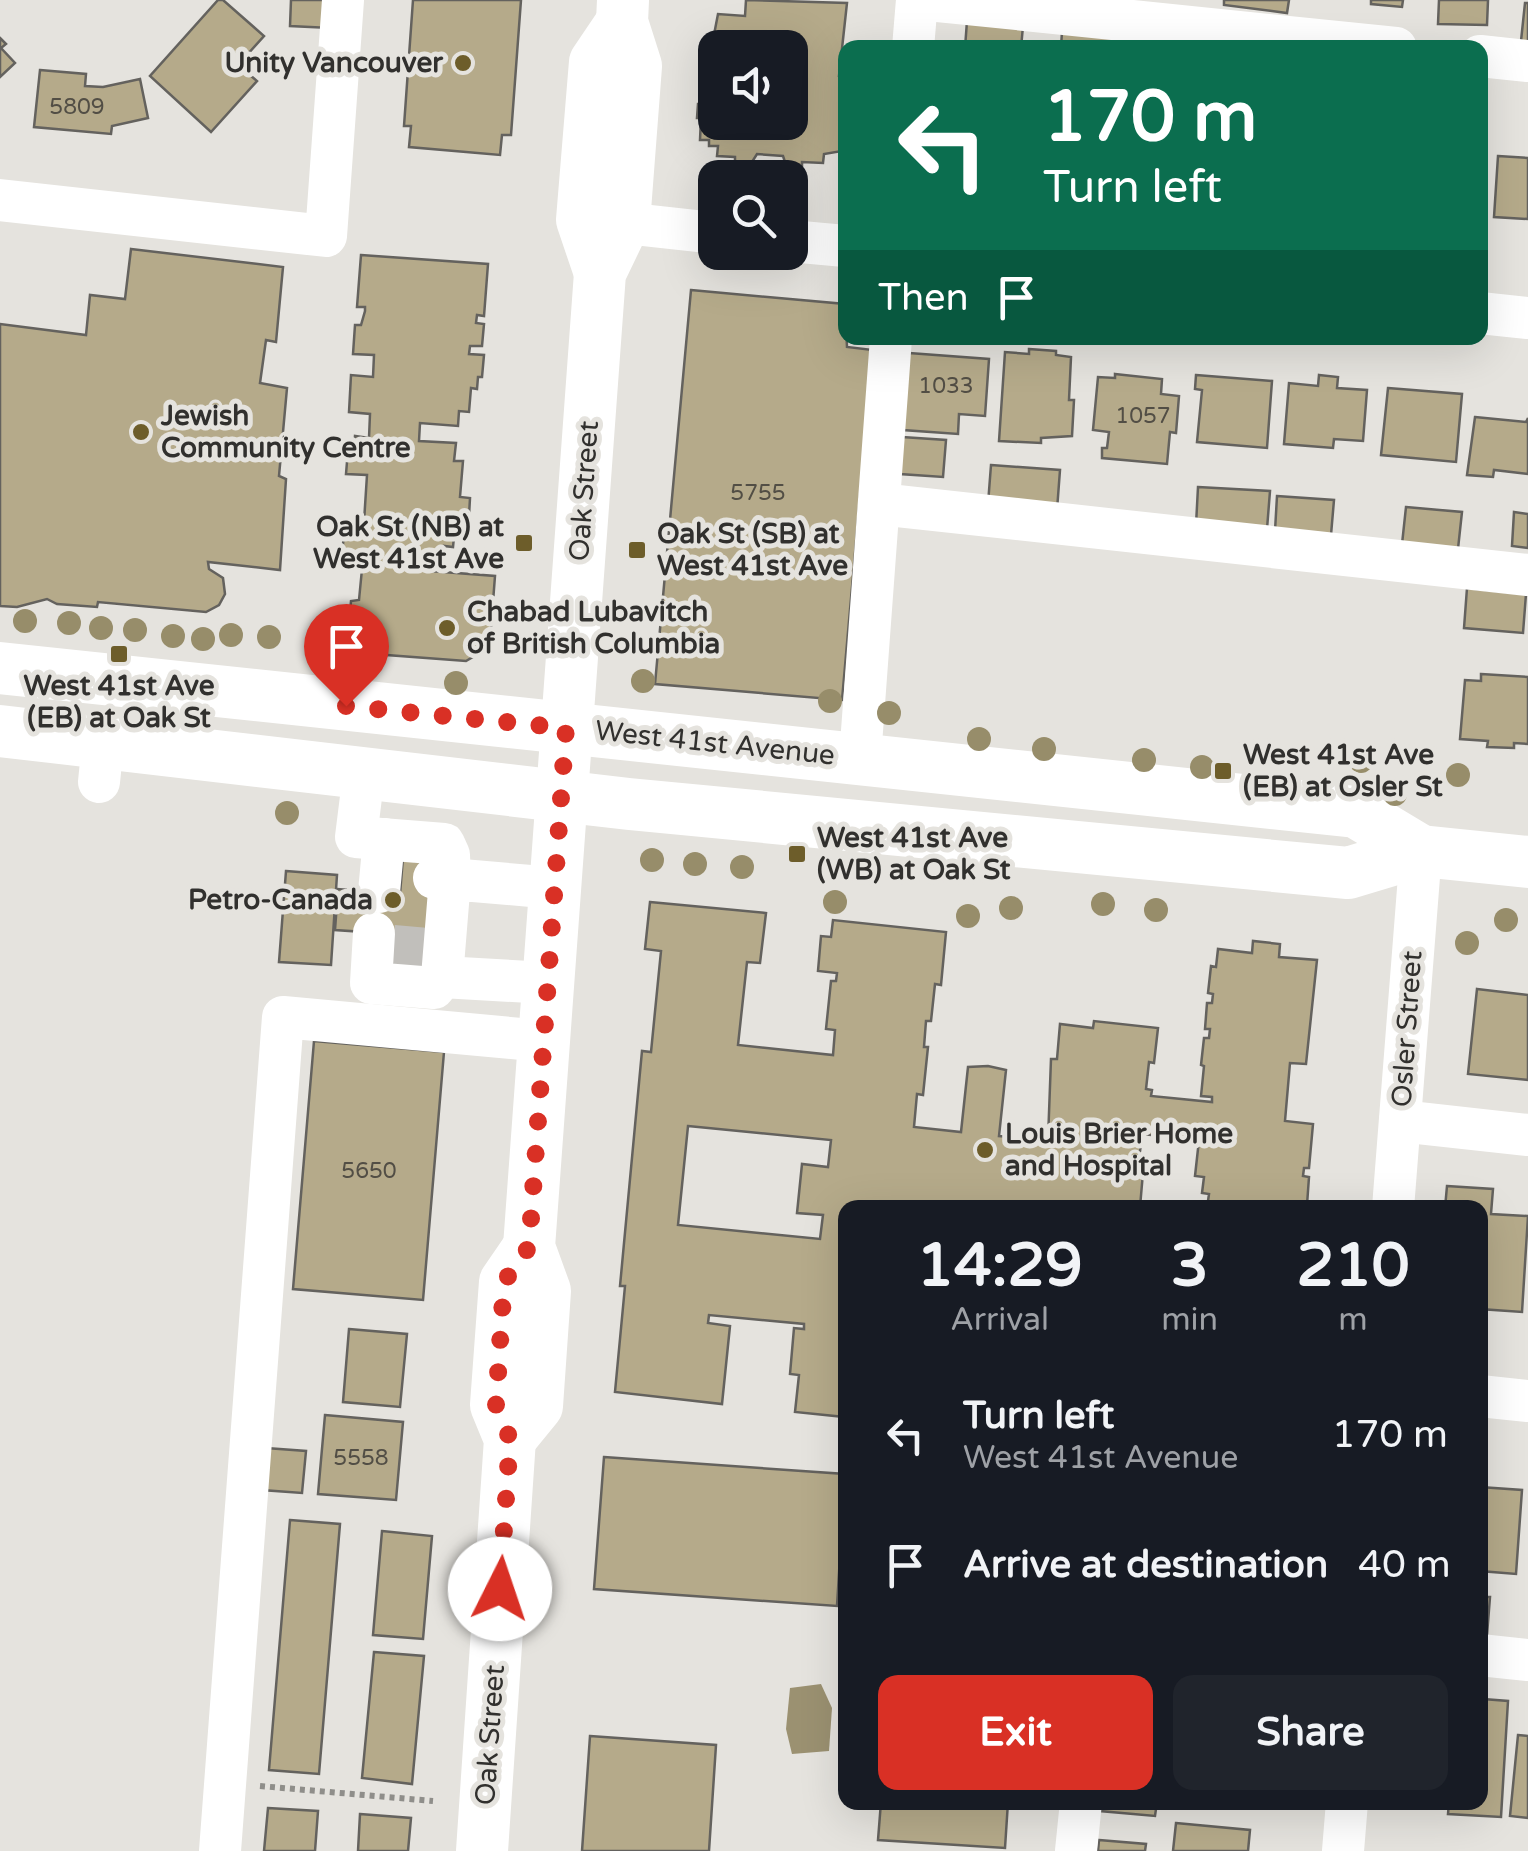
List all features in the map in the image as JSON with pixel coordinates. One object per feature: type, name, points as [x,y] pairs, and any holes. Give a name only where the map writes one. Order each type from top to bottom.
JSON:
[{"type":"main road","name":"Oak Street","points":[[482,1851],[510,1439],[537,1406],[545,1292],[529,1247],[600,274],[624,223],[636,66],[622,11]]},
{"type":"main road","name":"Oak Street","points":[[600,274],[582,220],[595,62],[622,11]]},
{"type":"main road","name":"West 41st Avenue","points":[[0,668],[1356,812],[1420,850],[1528,862]]},
{"type":"main road","points":[[101,762],[109,680]]},
{"type":"main road","name":"West 41st Avenue","points":[[0,731],[101,762],[364,774],[1348,874],[1420,850]]},
{"type":"street","points":[[0,200],[326,236],[343,0]]},
{"type":"street","points":[[913,40],[916,0]]},
{"type":"street","points":[[928,0],[1318,40]]},
{"type":"street","points":[[1488,57],[1528,61]]},
{"type":"street","points":[[624,223],[698,231]]},
{"type":"street","points":[[808,242],[838,245]]},
{"type":"street","points":[[1488,314],[1528,318]]},
{"type":"street","points":[[860,758],[890,345]]},
{"type":"street","points":[[879,504],[1528,575]]},
{"type":"street","points":[[364,774],[356,837],[407,911],[548,983]]},
{"type":"street","name":"Osler Street","points":[[1394,1200],[1420,850]]},
{"type":"street","points":[[407,911],[554,888]]},
{"type":"street","points":[[220,1851],[283,1017],[543,1041]]},
{"type":"street","points":[[1400,1121],[1528,1135]]},
{"type":"street","points":[[1488,1397],[1528,1401]]},
{"type":"street","points":[[1488,1656],[1528,1660]]},
{"type":"street","points":[[1076,1851],[1080,1810]]},
{"type":"street","points":[[1343,1851],[1346,1810]]},
{"type":"path","points":[[225,1782],[434,1802]]},
{"type":"shaded area","points":[[821,1684],[832,1708],[829,1751],[792,1754],[786,1729],[790,1688]]},
{"type":"building","points":[[218,0],[223,0],[264,36],[238,65],[257,81],[211,132],[150,76]]},
{"type":"building","points":[[291,0],[331,0],[330,28],[290,26]]},
{"type":"building","name":"Unity Vancouver","points":[[413,0],[521,0],[511,135],[502,135],[500,155],[409,147],[411,126],[404,126]]},
{"type":"building","points":[[746,0],[847,3],[843,40],[838,40],[838,152],[824,154],[823,163],[757,154],[753,160],[735,160],[717,156],[718,146],[709,146],[709,140],[808,140],[808,30],[715,30],[718,14],[745,16]]},
{"type":"building","points":[[1224,0],[1289,0],[1287,13],[1224,5]]},
{"type":"building","points":[[1371,0],[1403,0],[1402,7],[1371,4]]},
{"type":"building","points":[[1439,0],[1488,0],[1487,25],[1438,24]]},
{"type":"building","points":[[1528,3],[1528,42],[1521,41]]},
{"type":"building","points":[[967,21],[1023,26],[1022,40],[966,40]]},
{"type":"building","points":[[1062,31],[1117,35],[1117,40],[1061,40]]},
{"type":"building","points":[[0,38],[6,44],[1,48],[15,63],[0,77]]},
{"type":"building","points":[[40,70],[86,74],[85,86],[103,87],[140,79],[148,118],[112,126],[111,134],[34,127]]},
{"type":"building","points":[[1498,156],[1528,158],[1528,219],[1494,217]]},
{"type":"building","name":"Jewish Community Centre","points":[[131,249],[283,267],[276,342],[266,340],[260,383],[287,388],[279,476],[286,479],[280,570],[208,562],[209,569],[223,578],[225,594],[219,605],[206,612],[98,602],[97,607],[57,604],[47,599],[17,607],[0,606],[0,324],[86,335],[90,295],[125,299]]},
{"type":"building","points":[[361,255],[488,264],[484,316],[477,315],[476,323],[484,324],[482,346],[470,346],[469,354],[484,355],[482,377],[478,377],[477,389],[471,388],[469,412],[459,411],[458,426],[420,423],[419,441],[456,443],[454,461],[463,461],[460,497],[470,498],[469,516],[456,516],[453,547],[444,546],[443,560],[432,559],[431,571],[495,576],[490,641],[483,651],[466,661],[347,652],[351,601],[359,600],[362,569],[341,568],[345,521],[364,522],[367,475],[346,474],[348,450],[354,451],[355,436],[369,438],[370,414],[349,412],[351,375],[373,377],[374,355],[353,354],[355,325],[361,325],[365,311],[365,307],[357,307]]},
{"type":"building","points":[[691,290],[838,303],[838,345],[873,350],[842,700],[655,684]]},
{"type":"building","points":[[1029,349],[1056,351],[1056,355],[1071,357],[1072,436],[1041,438],[1041,443],[999,441],[1005,352],[1029,354]]},
{"type":"building","points":[[909,353],[989,359],[985,416],[959,414],[958,434],[903,430]]},
{"type":"building","points":[[1115,374],[1162,379],[1161,394],[1179,396],[1176,433],[1170,432],[1167,464],[1102,458],[1109,432],[1093,430],[1098,377],[1115,378]]},
{"type":"building","points":[[1196,375],[1272,381],[1267,448],[1197,442],[1202,390],[1195,389]]},
{"type":"building","points":[[1319,375],[1338,377],[1337,388],[1367,390],[1363,441],[1334,439],[1333,448],[1284,444],[1289,383],[1318,386]]},
{"type":"building","points":[[1388,388],[1462,394],[1456,462],[1381,455]]},
{"type":"building","points":[[1475,417],[1526,422],[1528,418],[1528,474],[1494,470],[1493,477],[1467,475]]},
{"type":"building","points":[[902,437],[946,440],[943,477],[900,474]]},
{"type":"building","points":[[991,465],[1060,470],[1057,510],[988,504]]},
{"type":"building","points":[[1198,487],[1270,491],[1267,529],[1196,525]]},
{"type":"building","points":[[1277,496],[1334,500],[1331,535],[1275,531]]},
{"type":"building","points":[[1406,507],[1462,512],[1458,549],[1402,544]]},
{"type":"building","points":[[1514,512],[1528,514],[1528,548],[1512,546]]},
{"type":"building","points":[[1467,588],[1526,594],[1523,633],[1464,628]]},
{"type":"building","points":[[1481,674],[1528,677],[1528,744],[1487,747],[1488,741],[1460,739],[1465,680],[1481,681]]},
{"type":"building","points":[[403,858],[435,866],[425,970],[391,965],[394,934],[335,930],[338,889],[400,894]]},
{"type":"building","points":[[286,871],[337,875],[331,965],[279,962]]},
{"type":"building","name":"Louis Brier Home and Hospital","points":[[650,902],[766,913],[760,963],[747,962],[738,1045],[833,1055],[835,1030],[826,1029],[831,981],[836,981],[837,973],[818,971],[821,936],[831,937],[833,920],[946,932],[941,985],[935,984],[931,1021],[926,1021],[924,1047],[928,1047],[923,1095],[917,1094],[914,1127],[961,1132],[968,1067],[988,1066],[1006,1070],[999,1136],[1048,1140],[1051,1059],[1057,1059],[1060,1024],[1093,1028],[1094,1021],[1158,1028],[1146,1089],[1152,1090],[1151,1096],[1212,1102],[1212,1097],[1201,1096],[1201,1065],[1204,1038],[1209,1038],[1210,1029],[1205,1029],[1207,1003],[1212,1003],[1213,994],[1208,993],[1211,966],[1216,967],[1218,949],[1252,953],[1253,941],[1280,944],[1279,957],[1317,960],[1306,1064],[1290,1063],[1285,1121],[1313,1124],[1309,1168],[1304,1168],[1303,1176],[1309,1177],[1307,1200],[1208,1200],[1209,1194],[1202,1193],[1204,1177],[1195,1176],[1199,1140],[1142,1134],[1141,1200],[838,1200],[838,1416],[795,1412],[799,1375],[790,1374],[794,1328],[804,1329],[804,1324],[709,1315],[708,1323],[730,1326],[722,1404],[615,1392],[625,1286],[620,1286],[642,1051],[651,1052],[661,951],[645,949]],"holes":[[[688,1126],[831,1140],[828,1167],[802,1164],[797,1213],[823,1215],[820,1239],[678,1225]]]},
{"type":"building","points":[[1477,989],[1528,995],[1528,1080],[1468,1074]]},
{"type":"building","points":[[314,1041],[444,1052],[423,1300],[293,1289]]},
{"type":"building","points":[[1447,1186],[1493,1189],[1491,1214],[1528,1216],[1522,1312],[1488,1310],[1488,1200],[1446,1200]]},
{"type":"building","points":[[349,1329],[407,1334],[400,1407],[343,1402]]},
{"type":"building","points":[[325,1415],[403,1422],[396,1500],[318,1494]]},
{"type":"building","points":[[266,1448],[306,1451],[302,1493],[262,1490]]},
{"type":"building","points":[[604,1457],[838,1474],[837,1606],[594,1589]]},
{"type":"building","points":[[1488,1488],[1522,1490],[1516,1574],[1488,1572]]},
{"type":"building","points":[[290,1520],[340,1524],[319,1774],[269,1770]]},
{"type":"building","points":[[382,1531],[432,1536],[423,1639],[373,1635]]},
{"type":"building","points":[[374,1652],[424,1656],[412,1784],[362,1778]]},
{"type":"building","points":[[1488,1699],[1508,1701],[1501,1817],[1448,1814],[1448,1810],[1488,1810]]},
{"type":"building","points":[[1518,1735],[1528,1736],[1528,1818],[1510,1816]]},
{"type":"building","points":[[590,1736],[716,1745],[709,1851],[582,1851]]},
{"type":"building","points":[[268,1808],[318,1811],[315,1851],[264,1851]]},
{"type":"building","points":[[880,1810],[1007,1810],[1005,1848],[878,1840]]},
{"type":"building","points":[[1100,1810],[1156,1810],[1155,1816]]},
{"type":"building","points":[[360,1814],[411,1818],[408,1851],[358,1851]]},
{"type":"building","points":[[1176,1823],[1250,1830],[1248,1851],[1173,1851]]},
{"type":"building","points":[[1099,1840],[1146,1844],[1145,1851],[1098,1851]]},
{"type":"tunnel","points":[[393,946],[427,949]]},
{"type":"place","name":"Unity Vancouver","points":[[463,63]]},
{"type":"place","name":"Jewish Community Centre","points":[[141,432]]},
{"type":"place","name":"Oak St (NB) at West 41st Ave","points":[[524,543]]},
{"type":"place","name":"Oak St (SB) at West 41st Ave","points":[[637,550]]},
{"type":"place","name":"Chabad Lubavitch of British Columbia","points":[[447,628]]},
{"type":"place","name":"West 41st Ave (EB) at Oak St","points":[[119,654]]},
{"type":"place","name":"West 41st Ave (EB) at Osler St","points":[[1223,771]]},
{"type":"place","name":"West 41st Ave (WB) at Oak St","points":[[797,854]]},
{"type":"place","name":"Petro-Canada","points":[[393,900]]},
{"type":"place","name":"Louis Brier Home and Hospital","points":[[985,1150]]},
{"type":"route","points":[[346,706],[566,728],[529,1247],[504,1282],[496,1405],[510,1439],[500,1589]]}]
